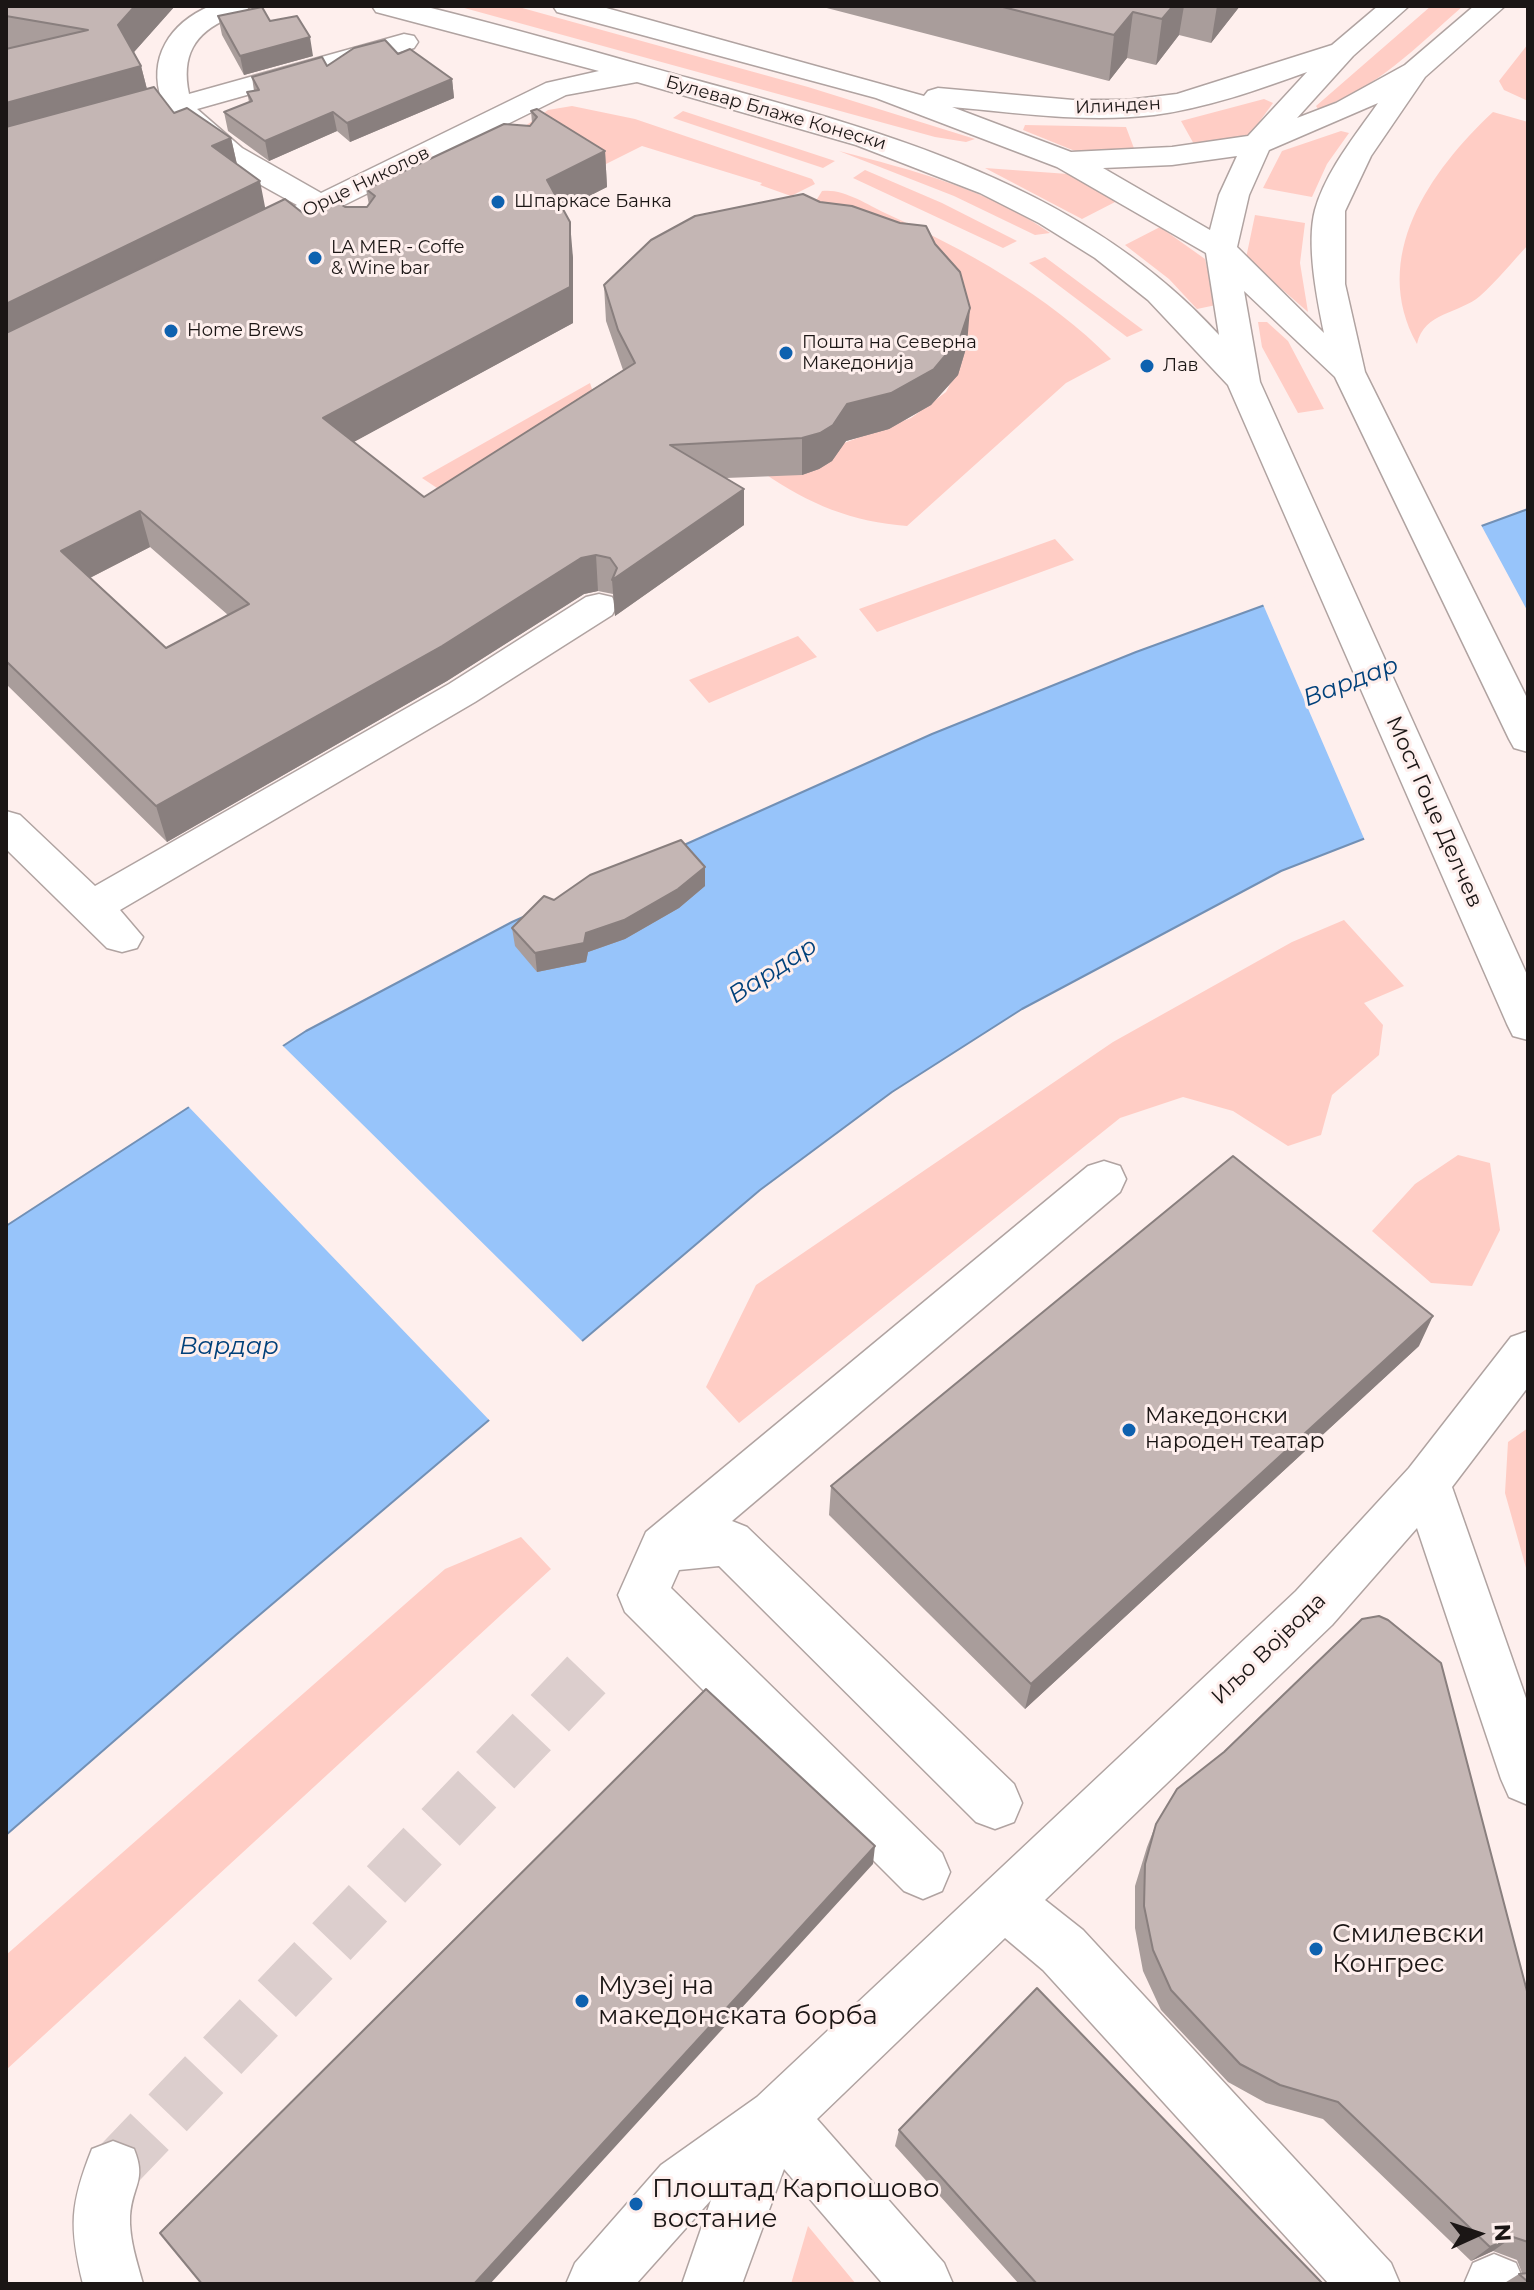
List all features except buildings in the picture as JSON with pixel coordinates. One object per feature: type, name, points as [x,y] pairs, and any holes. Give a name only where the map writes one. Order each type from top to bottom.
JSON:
[{"type":"street","points":[[236,6],[195,25],[177,44],[171,75],[179,106],[206,135],[362,233]]},
{"type":"street","name":"Булевар Блаже Конески","points":[[386,6],[851,132],[1004,193],[1085,238],[1159,293],[1243,382]]},
{"type":"street","points":[[567,6],[886,92],[1068,161],[1221,249],[1295,325],[1349,372]]},
{"type":"street","name":"Илинден","points":[[1243,382],[1221,249],[1234,195],[1257,144],[1343,50],[1395,6]]},
{"type":"street","points":[[851,132],[1068,161],[1172,156],[1257,144],[1346,109],[1415,71],[1491,6]]},
{"type":"street","points":[[6,154],[404,42]]},
{"type":"street","points":[[526,43],[550,57],[560,73],[556,89]]},
{"type":"street","name":"Илинден","points":[[886,92],[1085,110],[1151,107],[1228,88],[1343,50]]},
{"type":"street","points":[[1415,71],[1356,156],[1330,211],[1329,284],[1349,372],[1528,739]]},
{"type":"street","name":"Орце Николов","points":[[220,254],[556,89],[612,78],[660,79]]},
{"type":"street","points":[[480,126],[512,147]]},
{"type":"street","name":"Мост Гоце Делчев","points":[[1243,382],[1528,1024]]},
{"type":"street","points":[[92,907],[462,693],[599,606]]},
{"type":"street","points":[[6,825],[122,937]]},
{"type":"street","points":[[923,1872],[643,1595],[664,1548],[1104,1179]]},
{"type":"street","name":"Иљо Војвода","points":[[596,2284],[682,2186],[777,2117],[1314,1608],[1426,1483],[1522,1367]]},
{"type":"street","points":[[1426,1483],[1524,1748]]},
{"type":"street","points":[[664,1548],[729,1543],[995,1803]]},
{"type":"street","points":[[1003,1902],[1063,1950],[1370,2284]]},
{"type":"street","points":[[777,2117],[923,2284]]},
{"type":"street","name":"Иљо Војвода","points":[[712,2284],[733,2220],[777,2117]]},
{"type":"street","points":[[113,2170],[100,2199],[98,2234],[113,2284]]},
{"type":"shaded area","points":[[457,6],[515,6],[808,87],[975,139],[966,142],[935,137]]},
{"type":"shaded area","points":[[1431,6],[1463,6],[1378,78],[1318,109],[1316,106]]},
{"type":"shaded area","points":[[1528,44],[1528,101],[1504,90],[1499,81]]},
{"type":"shaded area","points":[[1264,99],[1273,103],[1249,136],[1195,146],[1181,121]]},
{"type":"shaded area","points":[[572,106],[635,119],[812,179],[815,184],[791,196],[760,185],[762,183],[642,146],[586,174],[518,131],[548,110]]},
{"type":"shaded area","points":[[683,111],[835,161],[823,168],[673,118]]},
{"type":"shaded area","points":[[1493,112],[1528,122],[1528,245],[1480,296],[1434,319],[1421,333],[1417,344],[1404,311],[1400,279],[1403,248],[1413,218],[1429,188],[1448,161]]},
{"type":"shaded area","points":[[1025,125],[1126,127],[1135,151],[1080,153],[1023,130]]},
{"type":"shaded area","points":[[1341,131],[1349,133],[1327,164],[1312,197],[1263,188],[1282,151]]},
{"type":"shaded area","points":[[839,151],[975,193],[1001,204],[1050,233],[1035,235],[954,196]]},
{"type":"shaded area","points":[[985,168],[1068,174],[1117,201],[1082,219]]},
{"type":"shaded area","points":[[865,170],[942,203],[1017,241],[1003,248],[853,178]]},
{"type":"shaded area","points":[[822,191],[838,192],[854,198],[946,242],[1005,276],[1060,314],[1111,359],[1066,383],[907,526],[832,510],[797,494],[764,473],[911,418],[946,392],[962,360],[814,204]]},
{"type":"shaded area","points":[[1255,215],[1305,223],[1300,263],[1308,312],[1246,258]]},
{"type":"shaded area","points":[[1160,227],[1205,259],[1216,305],[1197,309],[1169,279],[1125,245]]},
{"type":"shaded area","points":[[1045,257],[1143,330],[1127,337],[1029,263]]},
{"type":"shaded area","points":[[1258,322],[1267,322],[1288,341],[1324,409],[1298,413],[1262,347]]},
{"type":"shaded area","points":[[590,383],[595,398],[458,502],[422,478]]},
{"type":"shaded area","points":[[1055,539],[1074,560],[877,632],[859,609]]},
{"type":"shaded area","points":[[798,636],[817,657],[709,703],[689,680]]},
{"type":"shaded area","points":[[1344,920],[1404,986],[1364,1003],[1383,1025],[1379,1055],[1332,1095],[1321,1135],[1288,1146],[1233,1111],[1183,1097],[1120,1118],[739,1423],[706,1387],[756,1285],[1113,1042],[1292,942]]},
{"type":"shaded area","points":[[1458,1155],[1490,1163],[1500,1230],[1472,1286],[1431,1283],[1372,1231],[1415,1184]]},
{"type":"shaded area","points":[[1528,1428],[1528,1575],[1505,1493],[1508,1442]]},
{"type":"shaded area","points":[[521,1537],[551,1569],[6,2070],[6,1955],[445,1569]]},
{"type":"shaded area","points":[[808,2226],[856,2284],[791,2284]]},
{"type":"water","name":"Вардар","points":[[1528,509],[1528,775],[1281,871],[1022,1009],[892,1092],[760,1190],[237,1634],[6,1835],[6,1226],[306,1031],[512,922],[932,734],[1136,652]]},
{"type":"pier","points":[[1480,523],[1528,612],[1528,780],[1366,843],[1262,602]]},
{"type":"pier","points":[[280,1043],[585,1344],[492,1423],[186,1104]]},
{"type":"tunnel","points":[[113,2170],[592,1669]]},
{"type":"place","name":"Шпаркасе Банка","points":[[498,202]]},
{"type":"place","name":"LA MER - Coffe & Wine bar","points":[[315,258]]},
{"type":"place","name":"Home Brews","points":[[171,331]]},
{"type":"place","name":"Пошта на Северна Македонија","points":[[786,353]]},
{"type":"place","name":"Лав","points":[[1147,366]]},
{"type":"place","name":"Македонски народен театар","points":[[1129,1430]]},
{"type":"place","name":"Смилевски Конгрес","points":[[1316,1949]]},
{"type":"place","name":"Музеј на македонската борба","points":[[582,2001]]},
{"type":"place","name":"Плоштад Карпошово востание","points":[[636,2204]]}]
